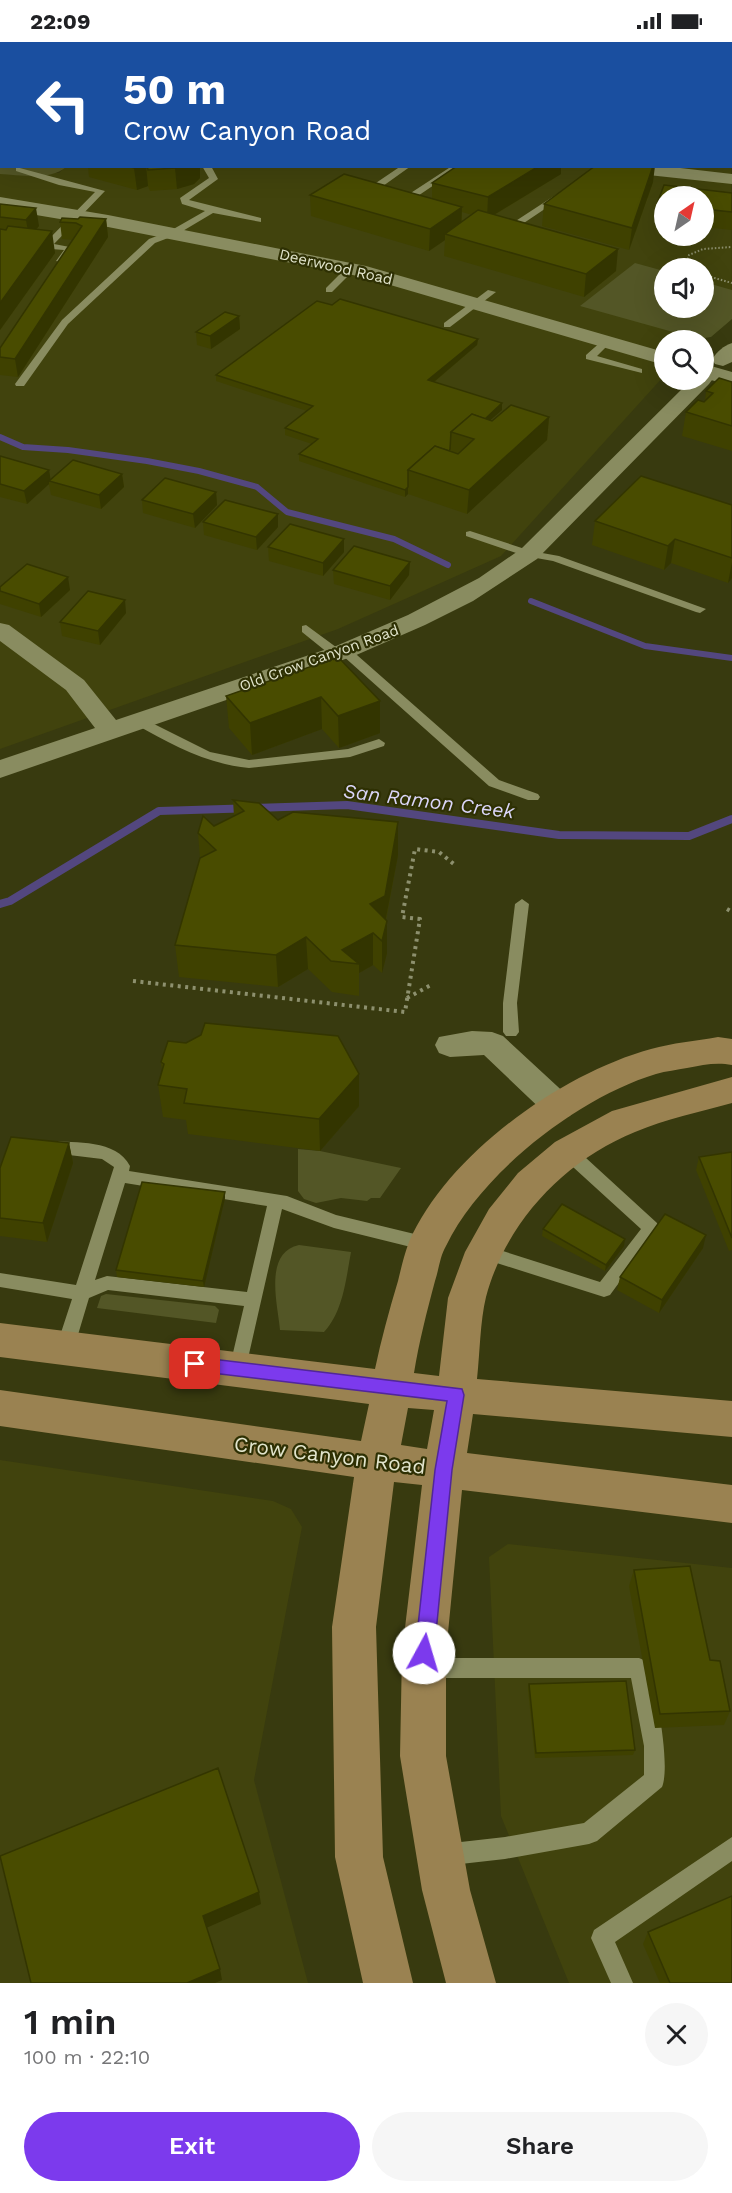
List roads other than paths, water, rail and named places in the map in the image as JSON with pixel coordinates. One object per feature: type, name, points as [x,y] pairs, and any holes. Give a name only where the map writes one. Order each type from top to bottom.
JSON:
[{"type":"main road","points":[[388,1983],[359,1857],[354,1627],[368,1514],[403,1327],[428,1244],[447,1212],[480,1170],[517,1135],[559,1107],[614,1076],[653,1061],[718,1050],[732,1052]]},
{"type":"main road","points":[[471,1983],[446,1890],[423,1756],[424,1668],[444,1470],[456,1395],[467,1298],[484,1252],[502,1220],[531,1183],[568,1152],[624,1121],[732,1090]]},
{"type":"main road","points":[[0,1340],[392,1389],[732,1419]]},
{"type":"main road","name":"Crow Canyon Road","points":[[0,1408],[127,1429],[378,1462],[732,1504]]},
{"type":"street","points":[[648,168],[685,170],[732,179]]},
{"type":"street","name":"Deerwood Road","points":[[0,191],[173,233],[483,297],[654,340]]},
{"type":"street","name":"Deerwood Road","points":[[0,203],[193,222],[380,260],[606,342],[654,356]]},
{"type":"street","name":"Old Crow Canyon Road","points":[[0,769],[341,653],[401,628],[507,571],[529,554],[716,367]]},
{"type":"street","points":[[0,630],[75,685],[110,730]]},
{"type":"street","points":[[450,1045],[472,1042],[492,1044],[559,1107]]},
{"type":"lane","points":[[207,168],[214,179],[184,198],[185,202],[258,220]]},
{"type":"lane","points":[[381,195],[369,191],[403,168]]},
{"type":"lane","points":[[403,202],[455,168]]},
{"type":"lane","points":[[19,169],[62,183],[101,191],[47,246]]},
{"type":"lane","points":[[519,233],[508,230],[572,188]]},
{"type":"lane","points":[[392,198],[414,205]]},
{"type":"lane","points":[[20,384],[65,322],[152,241],[173,233],[212,210]]},
{"type":"lane","points":[[0,242],[70,248],[58,267]]},
{"type":"lane","points":[[329,291],[350,269]]},
{"type":"lane","points":[[447,325],[483,297]]},
{"type":"lane","points":[[606,342],[590,357],[638,371]]},
{"type":"lane","points":[[470,534],[529,554],[555,558],[700,609]]},
{"type":"lane","points":[[306,629],[341,653],[494,783],[534,797]]},
{"type":"lane","points":[[140,721],[186,747],[234,764],[350,753],[379,743]]},
{"type":"lane","points":[[511,1032],[510,1003],[522,904]]},
{"type":"lane","points":[[29,1145],[105,1153],[118,1158],[121,1171],[65,1348]]},
{"type":"lane","points":[[484,1252],[604,1290],[651,1228],[568,1152]]},
{"type":"lane","points":[[121,1171],[276,1202],[334,1221],[428,1244]]},
{"type":"lane","points":[[238,1370],[276,1202]]},
{"type":"lane","points":[[0,1280],[82,1293],[107,1283],[254,1300]]},
{"type":"lane","points":[[424,1668],[639,1668],[654,1746],[655,1780],[589,1833],[505,1848],[440,1855]]},
{"type":"lane","points":[[622,1983],[602,1938],[732,1848]]},
{"type":"waterway","points":[[0,437],[23,447],[68,450],[147,461],[199,471],[257,487],[287,512],[394,539],[448,565]]},
{"type":"waterway","points":[[531,601],[645,646],[732,658]]},
{"type":"waterway","name":"San Ramon Creek","points":[[0,904],[10,901],[159,811],[347,805],[559,835],[689,836],[732,819]]}]
